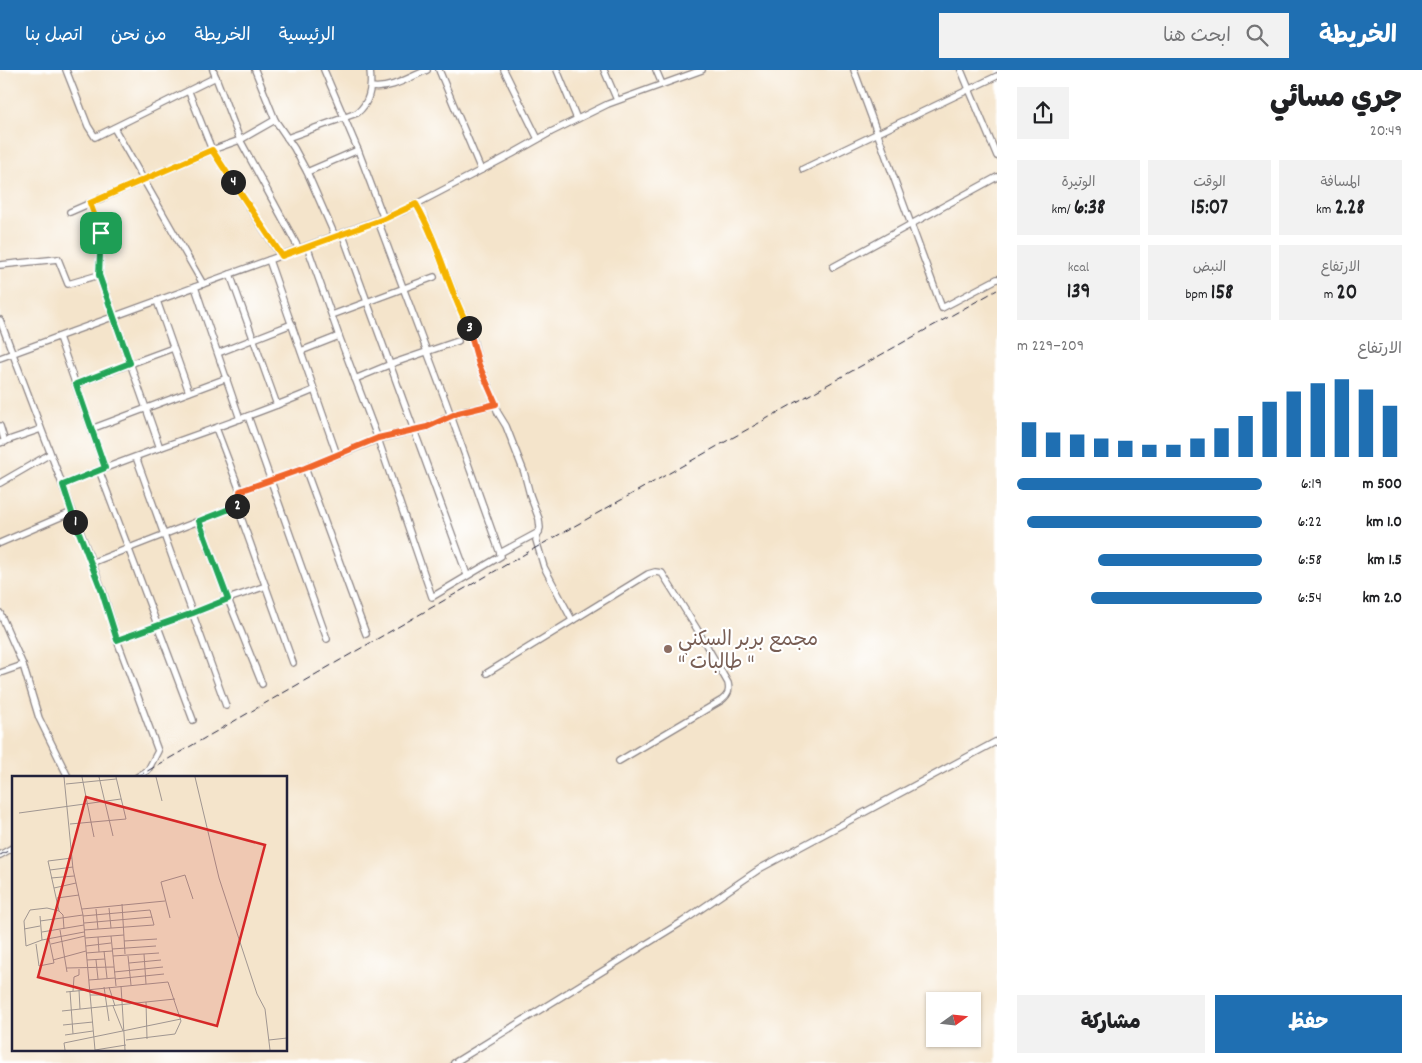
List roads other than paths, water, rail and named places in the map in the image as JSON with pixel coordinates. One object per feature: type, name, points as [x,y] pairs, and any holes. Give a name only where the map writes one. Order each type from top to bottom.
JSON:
[{"type":"street","points":[[66,70],[88,126],[95,137],[216,77]]},
{"type":"street","points":[[213,70],[240,140],[299,249]]},
{"type":"street","points":[[255,70],[276,120],[307,172],[335,236]]},
{"type":"street","points":[[307,246],[338,336],[378,438],[432,597],[501,556],[403,289],[358,150],[324,70]]},
{"type":"street","points":[[287,138],[357,114],[364,108],[371,87],[370,70]]},
{"type":"street","points":[[371,87],[379,88],[396,84],[427,70]]},
{"type":"street","points":[[439,70],[481,170]]},
{"type":"street","points":[[504,70],[538,139]]},
{"type":"street","points":[[557,70],[577,119]]},
{"type":"street","points":[[604,70],[617,100]]},
{"type":"street","points":[[656,70],[662,84]]},
{"type":"street","points":[[0,358],[381,220],[416,204],[538,139],[617,100],[702,70]]},
{"type":"street","points":[[854,70],[942,308],[997,279]]},
{"type":"street","points":[[961,70],[997,156]]},
{"type":"street","points":[[803,169],[970,91],[997,76]]},
{"type":"street","points":[[189,92],[212,150],[282,256]]},
{"type":"street","points":[[70,212],[212,150],[240,140],[276,120]]},
{"type":"street","points":[[114,128],[203,284]]},
{"type":"street","points":[[307,172],[358,150]]},
{"type":"street","points":[[832,266],[997,177]]},
{"type":"street","points":[[90,203],[101,233],[99,275],[160,448]]},
{"type":"street","points":[[416,204],[470,331],[479,365],[524,472],[539,519],[539,532],[536,540],[544,567],[572,620]]},
{"type":"street","points":[[342,233],[467,575]]},
{"type":"street","points":[[0,265],[54,258],[58,259],[68,284],[99,275]]},
{"type":"street","points":[[269,260],[337,455]]},
{"type":"street","points":[[230,274],[277,404]]},
{"type":"street","points":[[332,315],[434,278]]},
{"type":"street","points":[[195,287],[240,419]]},
{"type":"street","points":[[157,301],[189,392]]},
{"type":"street","points":[[0,320],[63,485],[158,751],[148,770],[139,776]]},
{"type":"street","points":[[218,354],[292,324]]},
{"type":"street","points":[[301,351],[338,336]]},
{"type":"street","points":[[59,337],[156,625],[193,720]]},
{"type":"street","points":[[355,379],[391,364],[458,342]]},
{"type":"street","points":[[76,384],[173,348]]},
{"type":"street","points":[[91,429],[227,378]]},
{"type":"street","points":[[63,485],[314,390]]},
{"type":"street","points":[[240,491],[305,468],[378,438],[427,427],[451,416],[496,404]]},
{"type":"street","points":[[248,416],[327,639]]},
{"type":"street","points":[[0,426],[2,442],[41,429]]},
{"type":"street","points":[[216,428],[240,491],[240,499],[237,506],[293,663]]},
{"type":"street","points":[[0,483],[50,454]]},
{"type":"street","points":[[136,457],[226,706]]},
{"type":"street","points":[[305,468],[366,634]]},
{"type":"street","points":[[91,564],[129,547],[237,506]]},
{"type":"street","points":[[0,543],[72,512]]},
{"type":"street","points":[[199,521],[262,684]]},
{"type":"street","points":[[500,553],[539,532]]},
{"type":"street","points":[[487,673],[648,574],[662,573],[697,629],[730,688],[728,695],[722,700],[619,761]]},
{"type":"street","points":[[117,640],[266,586]]},
{"type":"street","points":[[0,613],[23,665],[39,718],[68,776]]},
{"type":"street","points":[[0,673],[23,665]]},
{"type":"street","points":[[454,1063],[682,922],[761,868],[997,741]]},
{"type":"street","points":[[0,855],[12,848]]},
{"type":"railway","points":[[139,776],[537,547],[997,290]]},
{"type":"railway","points":[[0,855],[12,849]]},
{"type":"place","name":"مجمع بربر السكني \" طالبات \"","points":[[668,649]]}]
